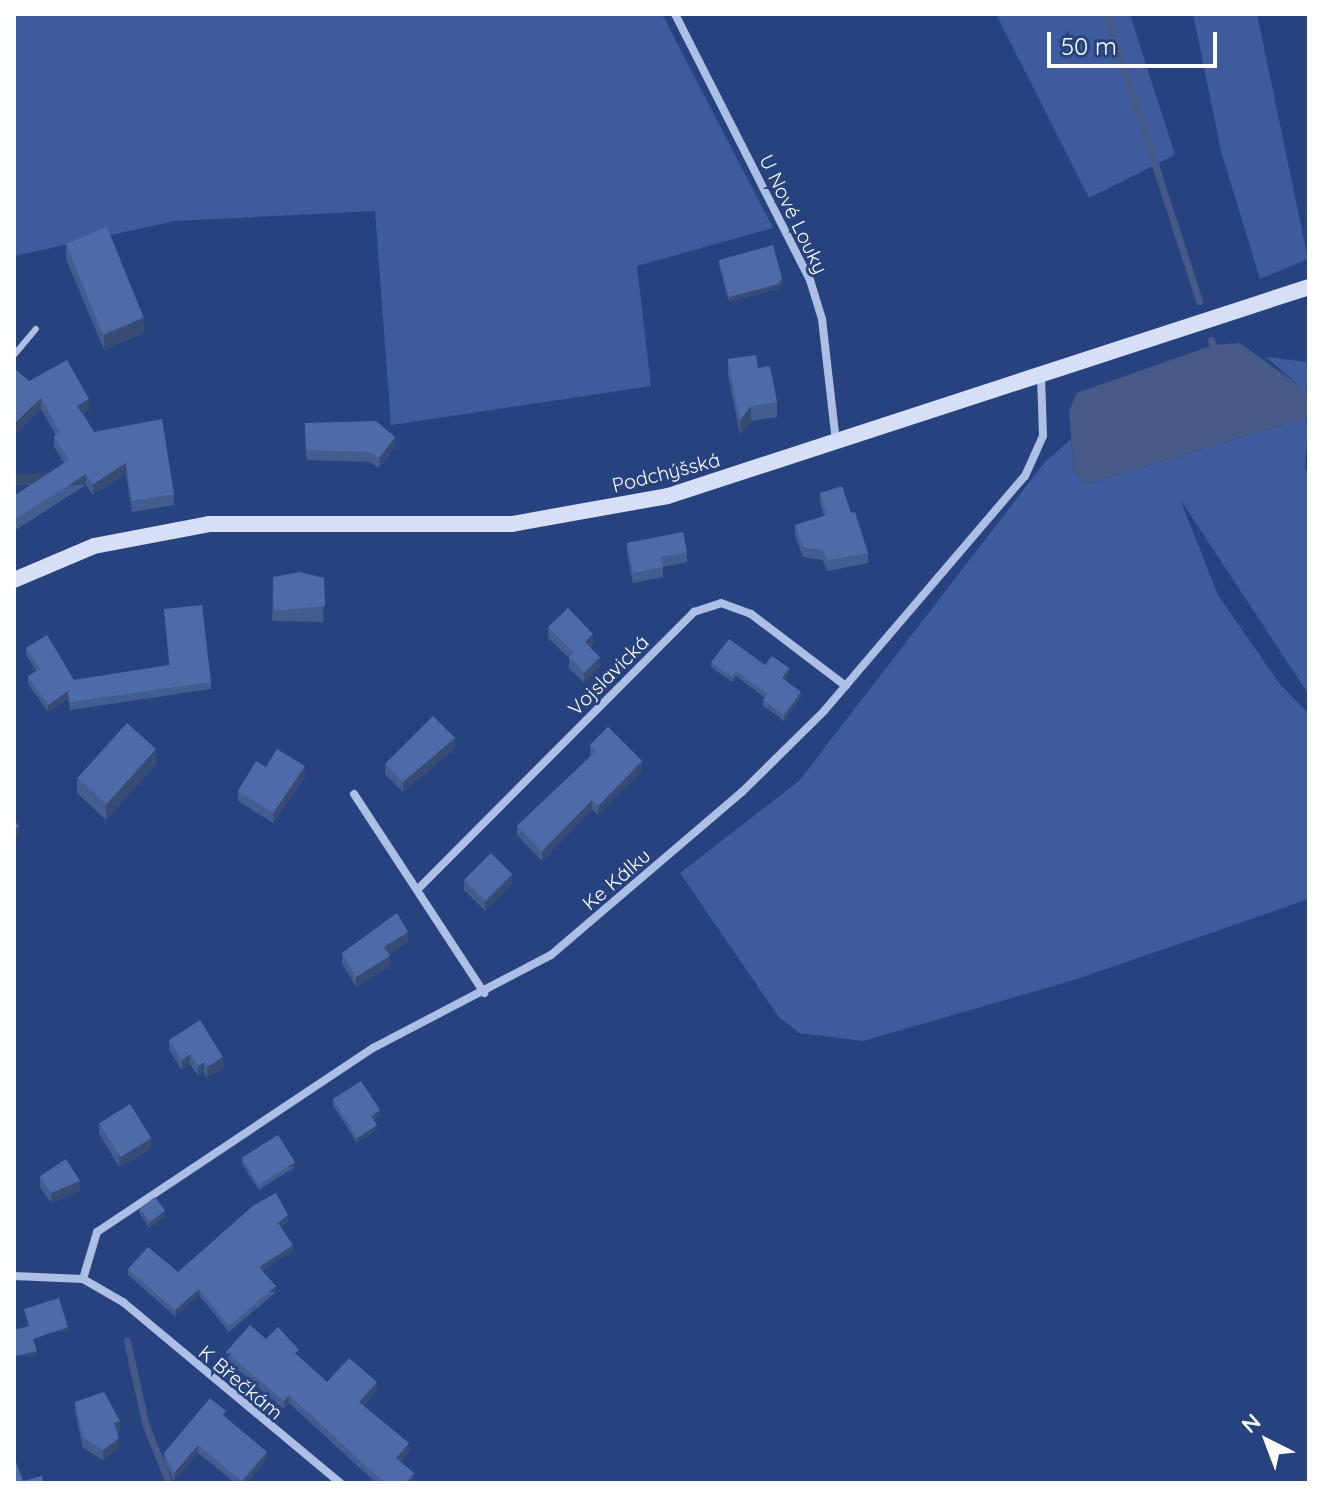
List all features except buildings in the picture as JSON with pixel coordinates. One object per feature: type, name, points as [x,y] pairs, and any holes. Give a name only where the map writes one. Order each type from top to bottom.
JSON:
[{"type":"street","name":"U Nové Louky","points":[[675,14],[810,280],[822,319],[837,443]]},
{"type":"street","name":"Podchýšská","points":[[14,580],[94,546],[209,524],[512,524],[668,496],[1309,287]]},
{"type":"street","name":"Ke Kálku","points":[[83,1279],[97,1232],[373,1048],[484,993],[551,955],[742,792],[846,686],[1025,476],[1043,436],[1041,376]]},
{"type":"street","name":"Vojslavická","points":[[419,888],[694,612],[721,603],[751,614],[846,686]]},
{"type":"street","points":[[354,794],[419,888],[484,993]]},
{"type":"street","points":[[14,1276],[83,1279]]},
{"type":"street","name":"K Břečkám","points":[[83,1279],[123,1302],[340,1483]]},
{"type":"lane","points":[[14,355],[36,329]]},
{"type":"shaded area","points":[[14,14],[662,14],[773,228],[637,266],[651,386],[391,425],[375,211],[175,221],[14,256]]},
{"type":"shaded area","points":[[996,14],[1130,14],[1175,155],[1089,198]]},
{"type":"shaded area","points":[[1193,14],[1257,14],[1308,259],[1260,279],[1221,151]]},
{"type":"shaded area","points":[[1240,343],[1298,385],[1309,402],[1309,417],[1086,484],[1074,472],[1069,410],[1077,393],[1213,345]]},
{"type":"shaded area","points":[[1266,357],[1309,362],[1309,402],[1298,385]]},
{"type":"shaded area","points":[[1309,417],[1305,467],[1309,475],[1309,695],[1180,499],[1218,595],[1279,683],[1309,714],[1309,899],[1074,980],[863,1041],[799,1033],[778,1016],[680,873],[799,781],[1045,462],[1071,439],[1074,472],[1086,484]]},
{"type":"waterway","points":[[1106,14],[1199,301]]},
{"type":"waterway","points":[[1211,340],[1213,345]]},
{"type":"waterway","points":[[127,1341],[146,1426],[169,1483]]}]
